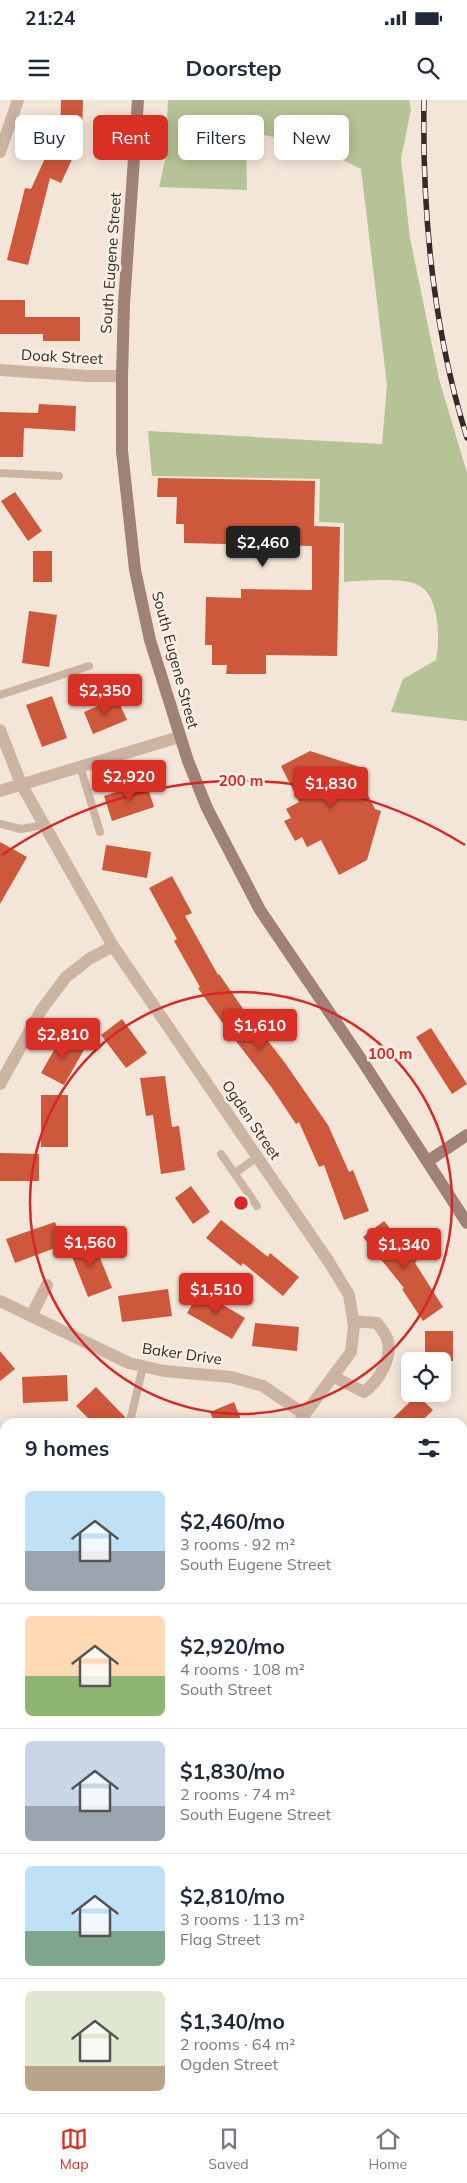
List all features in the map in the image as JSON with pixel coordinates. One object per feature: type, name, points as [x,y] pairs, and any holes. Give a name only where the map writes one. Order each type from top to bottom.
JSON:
[{"type":"main road","name":"South Eugene Street","points":[[138,100],[127,255],[122,376],[122,451],[135,570],[150,640],[179,737],[207,808],[260,910],[428,1161],[467,1223]]},
{"type":"main road","points":[[428,1161],[467,1135]]},
{"type":"street","points":[[0,152],[18,100]]},
{"type":"street","name":"Doak Street","points":[[0,370],[88,376],[122,376]]},
{"type":"street","name":"Ogden Street","points":[[0,730],[21,784],[113,946],[256,1158],[329,1262],[349,1295],[353,1321],[351,1352],[301,1418]]},
{"type":"street","points":[[0,791],[179,737]]},
{"type":"street","points":[[0,1084],[42,1009],[66,977],[89,959],[113,946]]},
{"type":"street","points":[[31,1316],[47,1284]]},
{"type":"street","name":"Baker Drive","points":[[0,1301],[121,1360],[164,1371],[231,1378],[263,1386],[301,1418]]},
{"type":"street","points":[[334,1376],[364,1392],[373,1386],[389,1357],[387,1337],[377,1323],[353,1321]]},
{"type":"lane","points":[[0,473],[59,476]]},
{"type":"lane","points":[[0,695],[89,666]]},
{"type":"lane","points":[[80,766],[100,832]]},
{"type":"lane","points":[[0,824],[21,829],[44,825]]},
{"type":"lane","points":[[221,1154],[257,1206]]},
{"type":"lane","points":[[235,1173],[256,1158]]},
{"type":"lane","points":[[131,1418],[143,1366]]},
{"type":"green space","points":[[168,100],[409,100],[411,109],[401,159],[410,238],[439,379],[467,473],[467,721],[391,712],[403,679],[436,660],[438,630],[431,598],[418,585],[403,581],[344,582],[344,523],[319,522],[320,479],[152,476],[148,431],[382,444],[387,385],[361,169],[343,160],[349,160],[349,115],[274,115],[274,137],[264,135],[264,115],[178,115],[178,160],[246,160],[247,190],[159,187],[165,160],[168,160]]},
{"type":"building","points":[[61,100],[83,100],[83,115],[61,115]]},
{"type":"building","points":[[44,160],[72,160],[61,183],[50,178],[28,265],[7,260],[25,188],[31,189]]},
{"type":"building","points":[[0,300],[25,300],[25,317],[80,317],[80,341],[43,341],[43,334],[0,334]]},
{"type":"building","points":[[39,404],[76,406],[75,431],[24,428],[23,457],[0,457],[0,412],[38,413]]},
{"type":"building","points":[[158,478],[315,481],[314,526],[340,527],[337,656],[266,655],[266,674],[226,674],[227,665],[212,665],[212,645],[205,645],[206,597],[241,598],[241,589],[312,590],[312,546],[184,543],[184,524],[176,524],[177,497],[157,497]]},
{"type":"building","points":[[15,492],[42,531],[28,541],[1,501]]},
{"type":"building","points":[[33,551],[52,551],[52,582],[33,582]]},
{"type":"building","points":[[29,611],[57,615],[49,667],[22,663]]},
{"type":"building","points":[[52,696],[67,738],[42,747],[26,705]]},
{"type":"building","points":[[117,698],[127,720],[93,734],[84,712]]},
{"type":"building","points":[[310,751],[360,767],[358,775],[375,809],[381,811],[367,860],[339,875],[321,840],[307,847],[302,837],[295,841],[284,821],[291,818],[286,809],[299,802],[281,766]]},
{"type":"building","points":[[146,782],[154,807],[112,821],[104,796]]},
{"type":"building","points":[[0,842],[27,857],[0,904]]},
{"type":"building","points":[[106,845],[151,852],[147,878],[102,870]]},
{"type":"building","points":[[172,876],[192,913],[185,916],[218,975],[257,1029],[285,1063],[328,1125],[349,1172],[353,1170],[369,1211],[344,1220],[324,1165],[319,1167],[299,1122],[296,1124],[272,1088],[198,988],[200,987],[174,941],[177,939],[149,888]]},
{"type":"building","points":[[122,1019],[147,1053],[126,1068],[101,1035]]},
{"type":"building","points":[[431,1028],[467,1084],[452,1094],[416,1037]]},
{"type":"building","points":[[62,1036],[85,1048],[64,1085],[41,1073]]},
{"type":"building","points":[[165,1076],[172,1127],[179,1126],[185,1170],[161,1174],[153,1115],[146,1116],[140,1078]]},
{"type":"building","points":[[41,1095],[68,1095],[68,1147],[41,1147]]},
{"type":"building","points":[[0,1153],[39,1154],[39,1181],[0,1181]]},
{"type":"building","points":[[191,1186],[210,1212],[193,1224],[175,1198]]},
{"type":"building","points":[[221,1220],[268,1257],[270,1253],[299,1277],[283,1296],[243,1263],[241,1266],[206,1238]]},
{"type":"building","points":[[384,1221],[417,1261],[415,1263],[443,1307],[423,1321],[402,1289],[404,1288],[363,1237]]},
{"type":"building","points":[[55,1222],[63,1245],[15,1263],[6,1239]]},
{"type":"building","points":[[93,1240],[112,1288],[88,1297],[69,1249]]},
{"type":"building","points":[[168,1289],[172,1316],[122,1322],[118,1296]]},
{"type":"building","points":[[200,1291],[245,1318],[232,1339],[187,1313]]},
{"type":"building","points":[[255,1323],[299,1327],[297,1351],[252,1346]]},
{"type":"building","points":[[425,1331],[453,1331],[453,1361],[451,1361],[451,1352],[425,1352]]},
{"type":"building","points":[[0,1351],[15,1369],[0,1381]]},
{"type":"building","points":[[67,1375],[68,1401],[23,1403],[22,1377]]},
{"type":"building","points":[[96,1387],[125,1418],[88,1418],[76,1406]]},
{"type":"building","points":[[234,1402],[240,1418],[212,1418],[210,1412]]},
{"type":"building","points":[[410,1402],[424,1402],[433,1410],[425,1418],[393,1418]]},
{"type":"railway","points":[[424,100],[425,186],[432,271],[446,355],[455,397],[467,438]]}]
